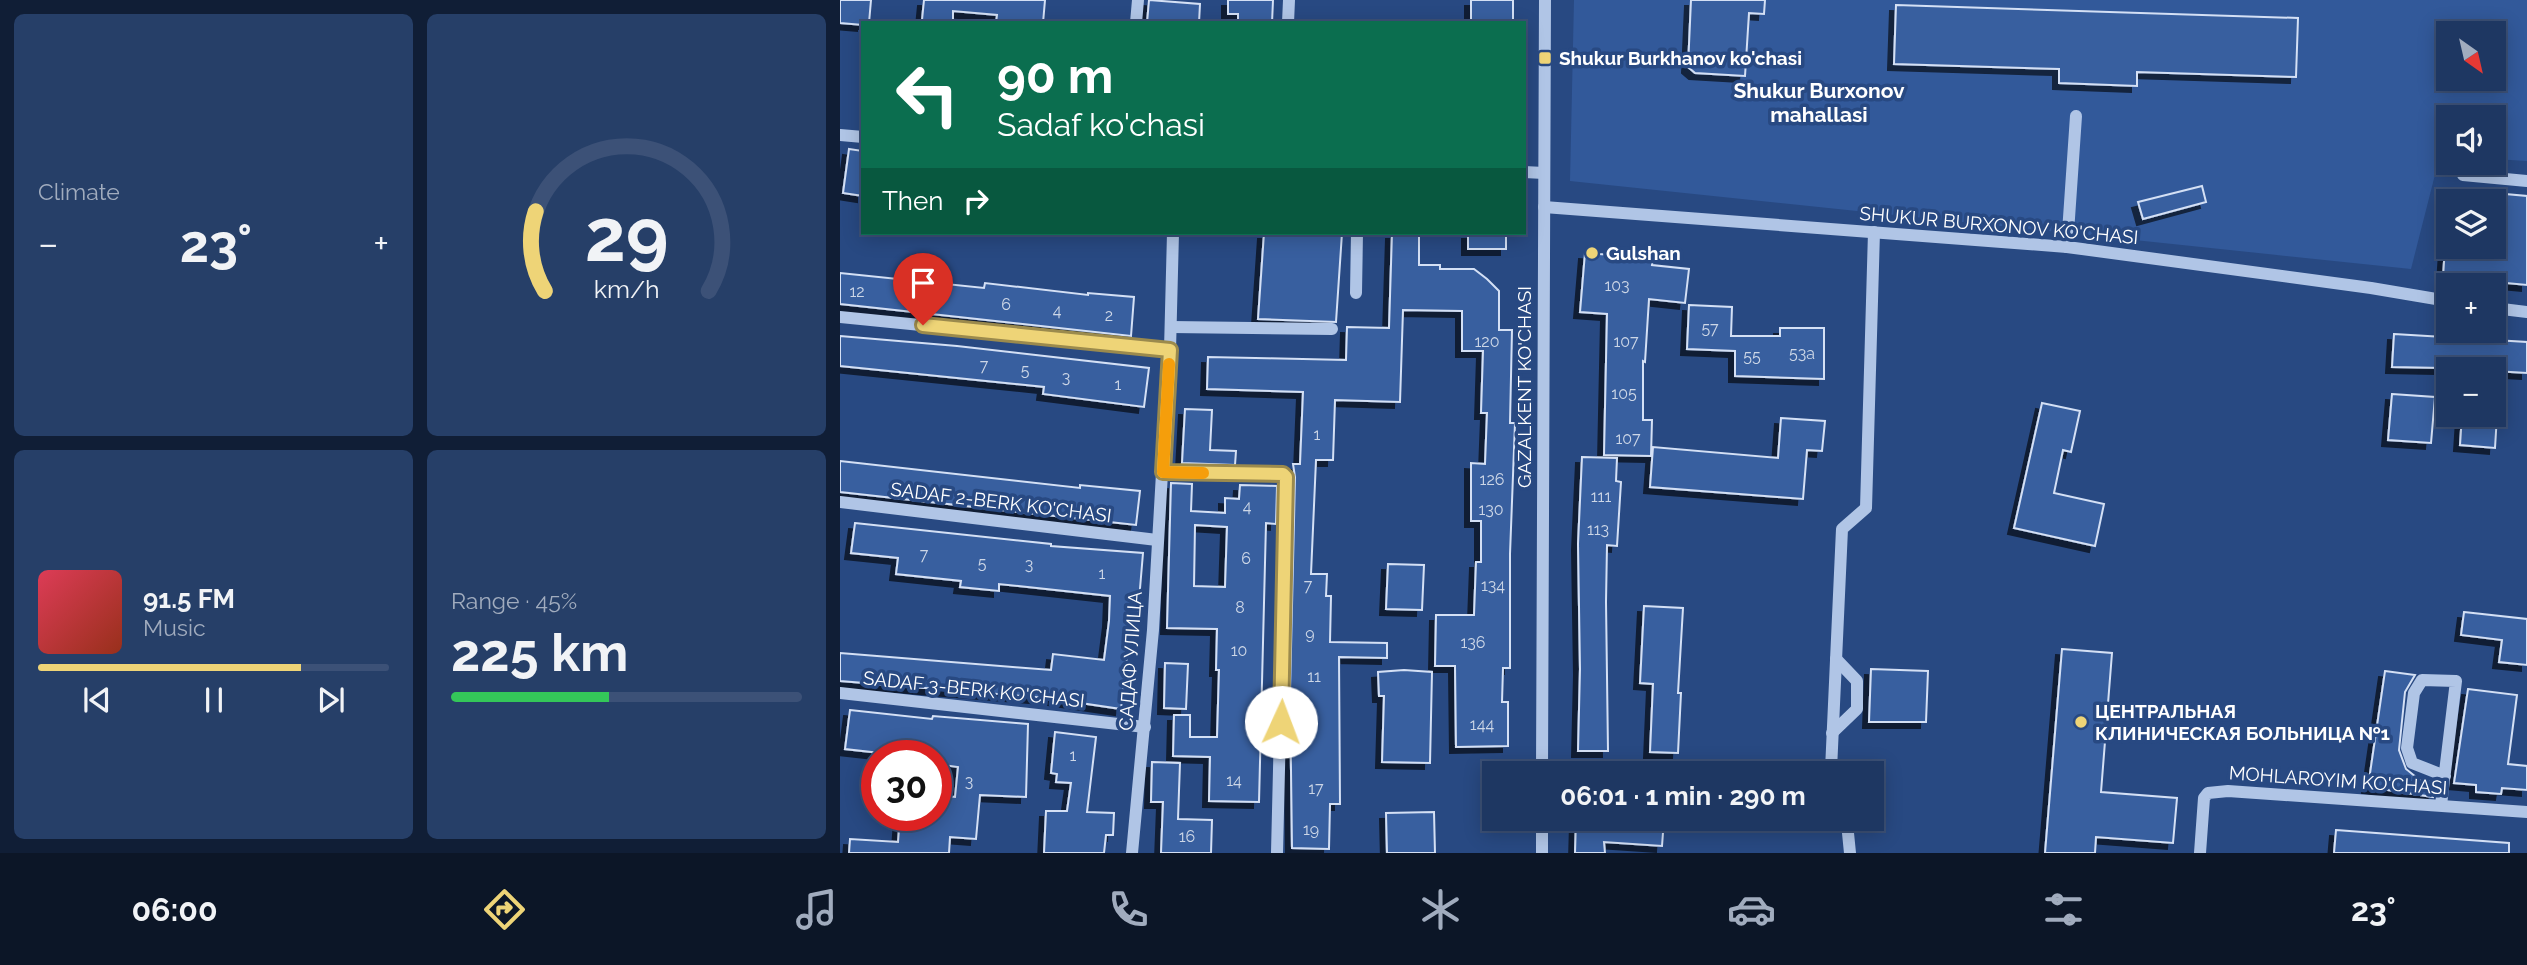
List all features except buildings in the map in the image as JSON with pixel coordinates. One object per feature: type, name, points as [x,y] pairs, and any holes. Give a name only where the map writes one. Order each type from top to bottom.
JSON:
[{"type":"street","points":[[1136,21],[1138,0]]},
{"type":"street","points":[[1288,21],[1289,0]]},
{"type":"street","name":"GAZALKENT KO'CHASI","points":[[1542,761],[1545,0]]},
{"type":"street","points":[[2067,247],[2076,116]]},
{"type":"street","points":[[840,135],[861,137]]},
{"type":"street","points":[[1526,172],[1544,173]]},
{"type":"street","points":[[2463,175],[2527,181]]},
{"type":"street","name":"SHUKUR BURXONOV KO'CHASI","points":[[1544,207],[2067,247],[2436,299]]},
{"type":"street","points":[[1831,761],[1842,529],[1866,508],[1874,232]]},
{"type":"street","name":"САДАФ УЛИЦА","points":[[1132,853],[1163,472],[1174,235]]},
{"type":"street","points":[[1356,293],[1357,235]]},
{"type":"street","points":[[2506,310],[2527,312]]},
{"type":"street","points":[[840,317],[1170,350]]},
{"type":"street","points":[[1171,327],[1332,329]]},
{"type":"street","points":[[1163,472],[1283,474],[1286,477],[1277,853]]},
{"type":"street","name":"SADAF 2-BERK KO'CHASI","points":[[840,502],[1157,540]]},
{"type":"street","points":[[1832,733],[1857,709],[1857,681],[1836,659]]},
{"type":"street","points":[[2441,805],[2445,776],[2456,681],[2422,680],[2414,693],[2407,748],[2412,763],[2445,776]]},
{"type":"street","name":"SADAF 3-BERK KO'CHASI","points":[[840,693],[1144,727]]},
{"type":"street","name":"MOHLAROYIM KO'CHASI","points":[[2200,853],[2204,798],[2208,793],[2228,791],[2527,812]]},
{"type":"street","points":[[1542,831],[1542,853]]},
{"type":"street","points":[[1848,833],[1850,853]]},
{"type":"shaded area","points":[[1574,0],[2527,0],[2527,161],[2506,160],[2506,105],[2436,105],[2436,171],[2411,269],[1570,181]]},
{"type":"slow traffic","points":[[1169,364],[1163,472],[1203,473]]},
{"type":"place","name":"Shukur Burkhanov ko'chasi","points":[[1545,58]]},
{"type":"place","name":"Gulshan","points":[[1592,253]]},
{"type":"place","name":"ЦЕНТРАЛЬНАЯ КЛИНИЧЕСКАЯ БОЛЬНИЦА №1","points":[[2081,722]]},
{"type":"district","name":"Shukur Burxonov mahallasi","points":[[1819,103]]},
{"type":"route","points":[[923,325],[1170,350],[1163,472],[1283,474],[1286,477],[1288,485],[1281,722]]}]
